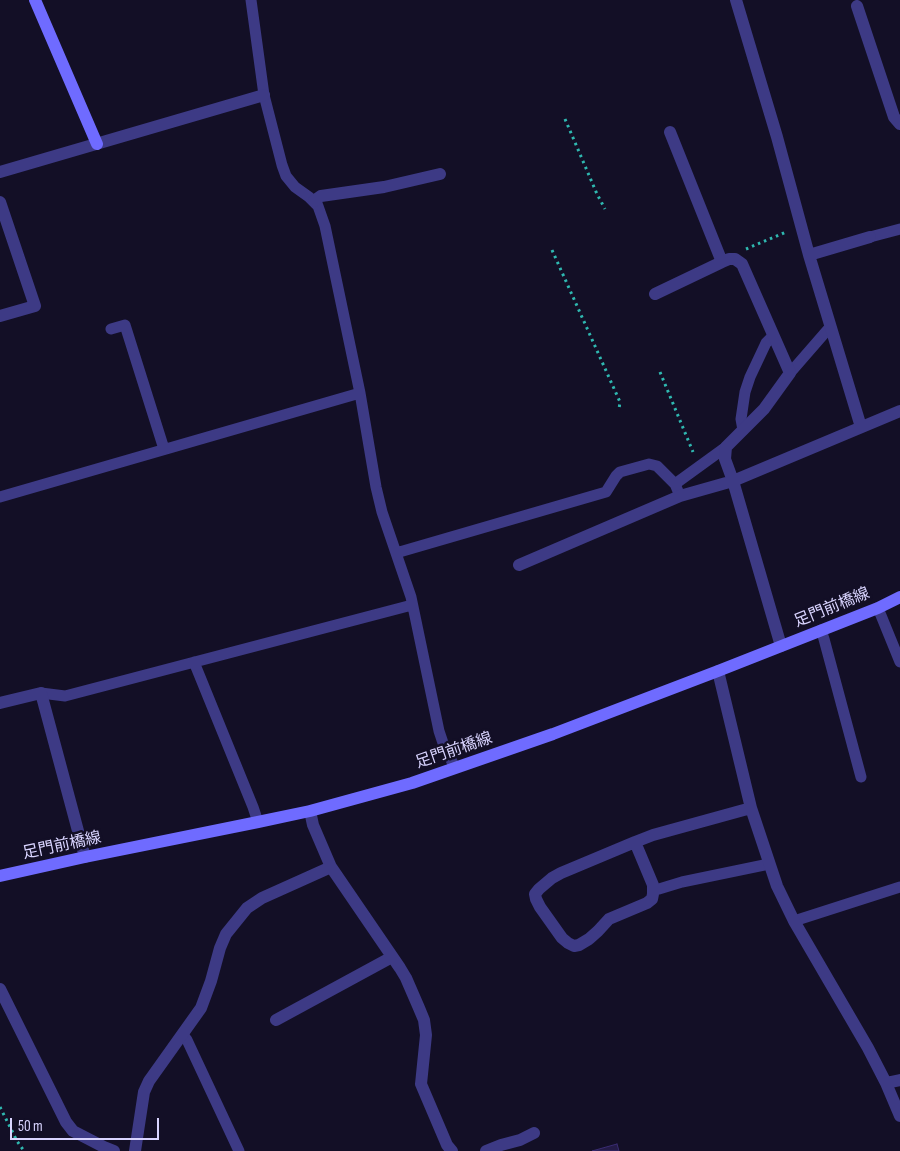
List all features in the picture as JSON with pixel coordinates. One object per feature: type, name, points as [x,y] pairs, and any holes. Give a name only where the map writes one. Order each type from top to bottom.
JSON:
[{"type":"main road","points":[[34,0],[97,144]]},
{"type":"main road","name":"足門前橋線","points":[[0,876],[258,822],[371,795],[553,734],[878,608],[900,597]]},
{"type":"street","points":[[736,0],[861,428]]},
{"type":"street","points":[[857,6],[894,116],[900,124]]},
{"type":"street","points":[[0,172],[264,96]]},
{"type":"street","points":[[670,132],[722,262]]},
{"type":"street","points":[[314,201],[321,196],[384,187],[440,174]]},
{"type":"street","points":[[0,202],[35,306],[0,316]]},
{"type":"street","points":[[809,255],[870,238]]},
{"type":"street","points":[[656,294],[728,259],[735,259],[742,264],[746,272],[790,373],[764,409],[726,447],[725,459],[734,481],[781,646]]},
{"type":"street","points":[[519,565],[677,490],[734,481],[900,410]]},
{"type":"street","points":[[718,671],[751,808],[769,864],[784,901],[868,1048],[900,1116]]},
{"type":"street","points":[[0,703],[41,694],[85,857]]},
{"type":"street","points":[[635,842],[653,885],[652,899],[647,903],[609,919],[589,939],[579,945],[574,946],[568,943],[562,938],[540,907],[536,899],[539,888],[554,877],[635,842],[667,830],[751,808]]},
{"type":"street","points":[[310,810],[330,866],[406,978],[424,1020],[426,1035],[421,1084],[447,1145],[452,1151]]},
{"type":"street","points":[[135,1151],[144,1092],[149,1081],[201,1008],[226,934],[247,908],[262,898],[330,866]]},
{"type":"street","points":[[276,1020],[392,957]]},
{"type":"street","points":[[0,989],[66,1122],[73,1132],[114,1151]]},
{"type":"street","points":[[886,1083],[900,1080]]},
{"type":"street","points":[[486,1151],[520,1140],[534,1133]]},
{"type":"lane","points":[[251,0],[264,96],[282,165],[286,176],[295,187],[318,206],[325,226],[360,393],[376,487],[382,512],[412,605],[439,731],[455,768]]},
{"type":"lane","points":[[870,238],[900,229]]},
{"type":"lane","points":[[110,329],[125,325],[164,449]]},
{"type":"lane","points":[[790,373],[830,327]]},
{"type":"lane","points":[[743,430],[741,419],[745,392],[766,343],[773,336]]},
{"type":"lane","points":[[0,497],[360,393]]},
{"type":"lane","points":[[396,553],[606,492],[620,472],[649,464],[657,466],[677,490],[701,465],[726,447]]},
{"type":"lane","points":[[41,694],[65,696],[412,605]]},
{"type":"lane","points":[[878,608],[900,662]]},
{"type":"lane","points":[[821,630],[861,778]]},
{"type":"lane","points":[[194,662],[258,822]]},
{"type":"lane","points":[[653,889],[769,864]]},
{"type":"lane","points":[[794,920],[900,887]]},
{"type":"lane","points":[[183,1035],[239,1151]]},
{"type":"path","points":[[565,119],[596,194],[605,209]]},
{"type":"path","points":[[735,259],[748,248],[801,226]]},
{"type":"path","points":[[552,250],[620,402],[619,409]]},
{"type":"path","points":[[660,372],[693,453],[701,465]]},
{"type":"path","points":[[0,1107],[16,1141],[24,1151]]},
{"type":"building","points":[[617,1144],[619,1151],[592,1151]]}]
